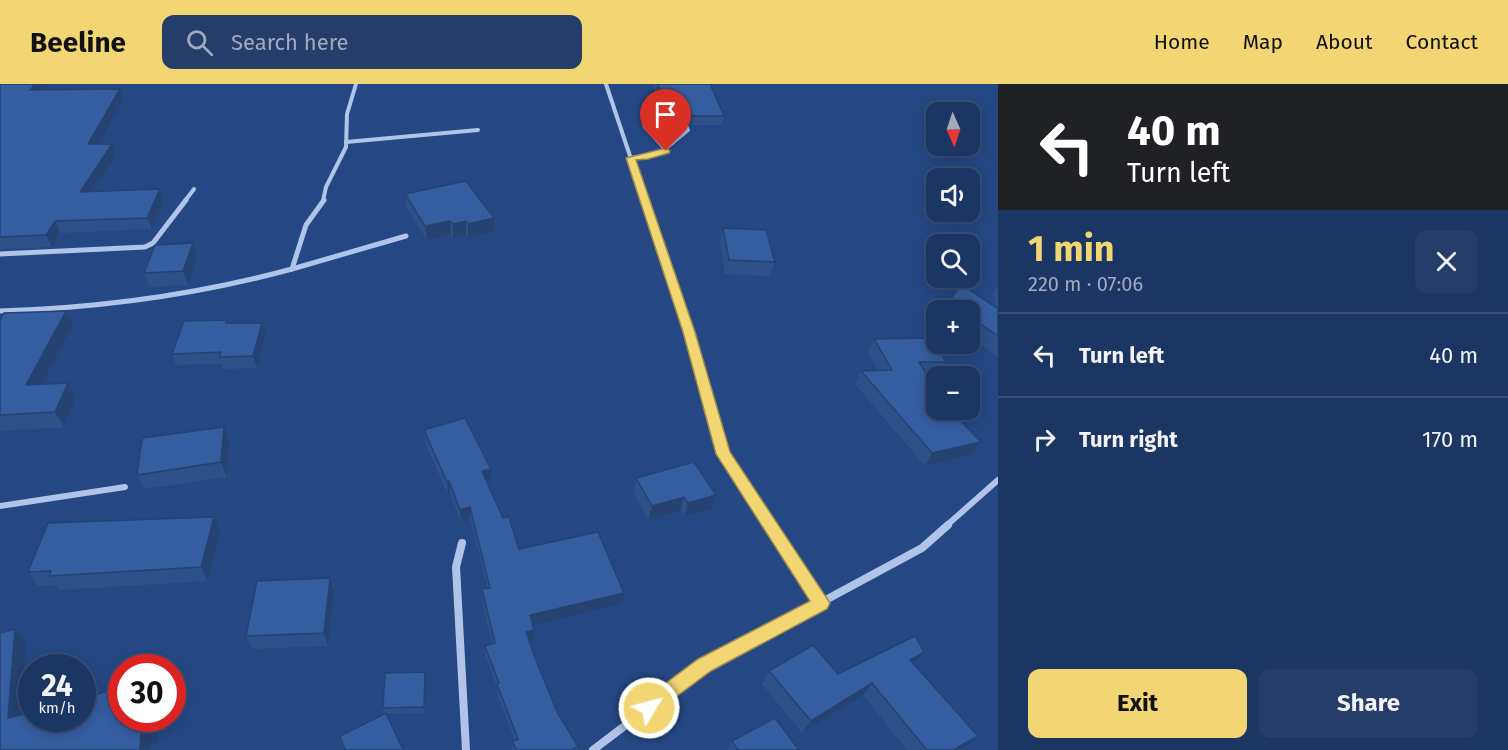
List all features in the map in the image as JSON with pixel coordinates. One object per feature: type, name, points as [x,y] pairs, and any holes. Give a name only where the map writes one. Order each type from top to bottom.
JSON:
[{"type":"street","points":[[292,269],[306,225],[324,199],[326,187],[346,142],[347,114],[356,84]]},
{"type":"street","points":[[606,84],[689,332],[724,454],[821,603]]},
{"type":"street","points":[[630,158],[648,157],[666,151],[689,128],[676,120],[648,119],[644,124],[645,127],[666,151]]},
{"type":"street","points":[[346,142],[478,130]]},
{"type":"street","points":[[0,254],[145,247],[153,243],[194,189]]},
{"type":"street","points":[[0,312],[149,302],[201,293],[406,236]]},
{"type":"street","points":[[593,750],[705,665],[922,548],[998,480]]},
{"type":"street","points":[[0,506],[125,487]]},
{"type":"street","points":[[462,543],[456,567],[466,750]]},
{"type":"building","points":[[0,84],[35,84],[30,90],[120,89],[88,144],[112,144],[80,192],[160,189],[147,218],[55,221],[46,235],[0,237]]},
{"type":"building","points":[[657,84],[710,84],[724,116],[692,116],[688,105],[668,105]]},
{"type":"building","points":[[466,181],[494,218],[468,224],[466,221],[453,224],[450,221],[425,226],[405,194]]},
{"type":"building","points":[[723,228],[766,230],[775,262],[729,260]]},
{"type":"building","points":[[193,243],[183,271],[144,273],[155,245]]},
{"type":"building","points":[[958,288],[967,288],[998,309],[998,336],[980,324],[980,300],[950,300]]},
{"type":"building","points":[[66,311],[26,385],[68,383],[55,412],[0,415],[0,320],[4,313]]},
{"type":"building","points":[[227,320],[226,323],[262,323],[253,356],[219,357],[221,352],[172,354],[184,321]]},
{"type":"building","points":[[926,338],[926,354],[941,354],[946,362],[919,362],[926,373],[926,420],[960,420],[981,442],[932,453],[861,371],[892,370],[874,339]]},
{"type":"building","points":[[465,418],[491,469],[482,471],[503,518],[509,517],[519,549],[598,532],[624,593],[530,615],[534,630],[526,632],[558,714],[578,746],[572,750],[517,750],[512,742],[518,739],[485,646],[495,643],[482,589],[490,588],[470,507],[460,510],[449,481],[447,482],[424,430]]},
{"type":"building","points":[[224,427],[221,462],[137,475],[142,438]]},
{"type":"building","points":[[694,462],[716,495],[688,503],[684,497],[652,506],[636,478]]},
{"type":"building","points":[[214,517],[201,567],[49,576],[51,571],[28,572],[48,523]]},
{"type":"building","points":[[330,578],[324,633],[246,636],[257,581]]},
{"type":"building","points":[[15,629],[8,718],[18,716],[18,732],[96,732],[96,694],[108,691],[108,732],[150,732],[141,734],[140,750],[0,750],[0,633]]},
{"type":"building","points":[[915,636],[924,652],[910,660],[978,736],[953,750],[927,750],[872,683],[811,721],[769,671],[813,645],[838,674]]},
{"type":"building","points":[[425,672],[424,707],[383,708],[385,673]]},
{"type":"building","points":[[386,713],[403,750],[345,750],[340,736]]},
{"type":"building","points":[[775,718],[799,750],[738,750],[732,741]]},
{"type":"route","points":[[649,708],[705,665],[821,603],[724,454],[689,332],[630,158],[648,157],[666,151]]}]
